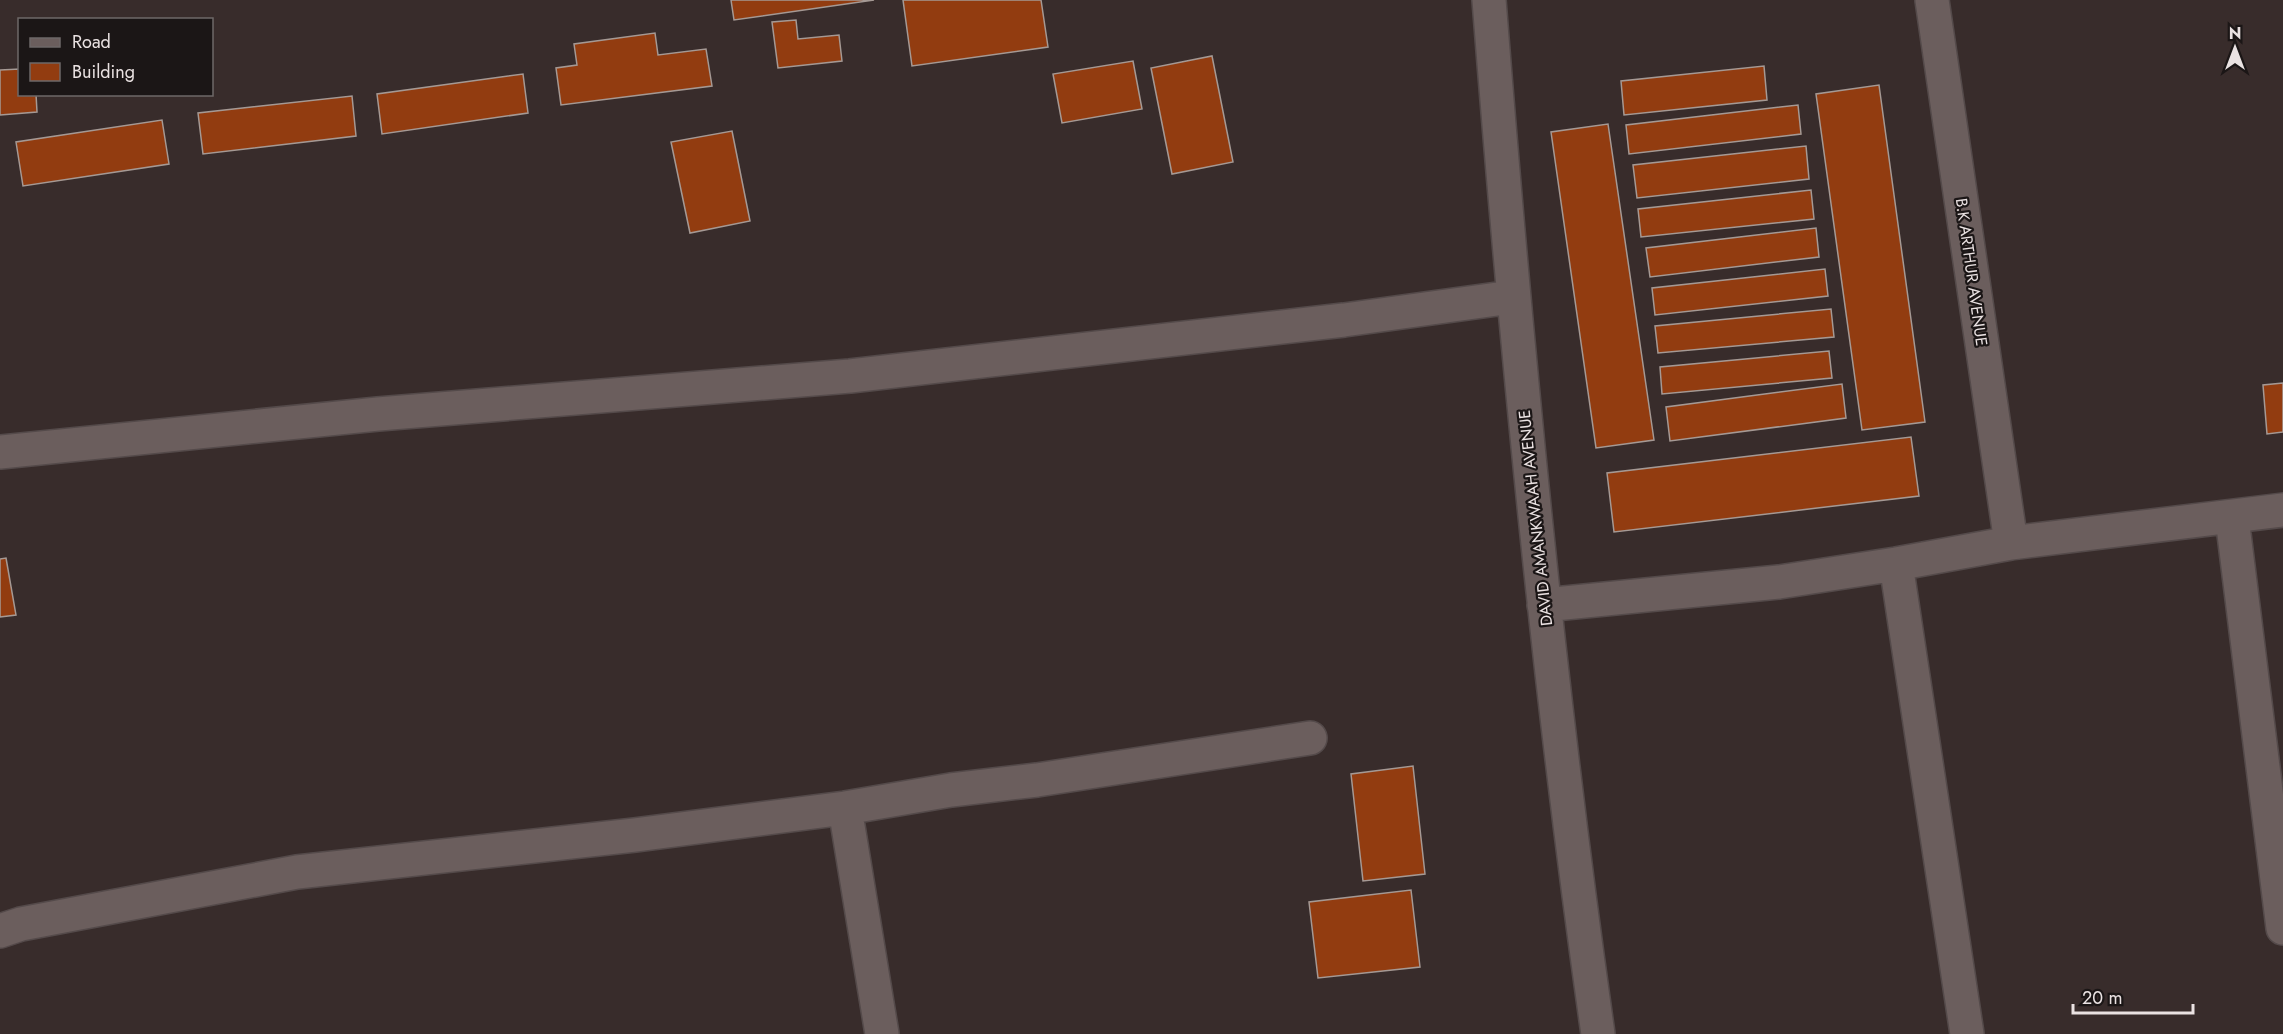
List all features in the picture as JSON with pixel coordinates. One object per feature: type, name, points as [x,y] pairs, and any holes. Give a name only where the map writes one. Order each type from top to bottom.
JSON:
[{"type":"street","name":"DAVID AMANKWAAH AVENUE","points":[[1489,0],[1512,297],[1544,605],[1569,828],[1598,1034]]},
{"type":"street","name":"B.K ARTHUR AVENUE","points":[[1932,0],[2011,543]]},
{"type":"street","points":[[0,452],[344,417],[850,376],[1344,320],[1512,297]]},
{"type":"street","points":[[1544,605],[1779,582],[2011,543],[2283,510]]},
{"type":"street","points":[[2232,518],[2283,928]]},
{"type":"street","points":[[1896,564],[1967,1034]]},
{"type":"street","points":[[0,931],[21,924],[297,872],[635,835],[845,808],[951,790],[1036,780],[1310,738]]},
{"type":"street","points":[[845,808],[882,1034]]},
{"type":"building","points":[[731,0],[874,0],[734,20]]},
{"type":"building","points":[[903,0],[1041,0],[1048,47],[912,66]]},
{"type":"building","points":[[796,20],[798,39],[839,35],[842,61],[778,68],[772,22]]},
{"type":"building","points":[[655,33],[658,55],[706,49],[712,86],[561,105],[556,68],[577,65],[574,44]]},
{"type":"building","points":[[1212,56],[1233,162],[1172,174],[1151,68]]},
{"type":"building","points":[[1133,61],[1142,109],[1062,123],[1053,74]]},
{"type":"building","points":[[1764,66],[1767,100],[1624,115],[1621,81]]},
{"type":"building","points":[[18,69],[18,96],[36,96],[37,112],[0,115],[0,70]]},
{"type":"building","points":[[523,74],[528,113],[382,134],[377,94]]},
{"type":"building","points":[[1879,85],[1925,422],[1862,430],[1816,94]]},
{"type":"building","points":[[352,96],[356,136],[203,154],[198,113]]},
{"type":"building","points":[[1798,105],[1801,134],[1629,154],[1626,125]]},
{"type":"building","points":[[162,120],[169,164],[23,186],[16,142]]},
{"type":"building","points":[[1608,124],[1654,440],[1596,448],[1551,132]]},
{"type":"building","points":[[732,131],[750,221],[690,233],[671,142]]},
{"type":"building","points":[[1806,146],[1809,179],[1637,198],[1633,165]]},
{"type":"building","points":[[1811,190],[1814,219],[1641,237],[1638,209]]},
{"type":"building","points":[[1816,228],[1819,257],[1650,277],[1646,248]]},
{"type":"building","points":[[1825,269],[1828,296],[1655,315],[1652,288]]},
{"type":"building","points":[[1831,309],[1834,337],[1658,353],[1655,326]]},
{"type":"building","points":[[1829,351],[1832,378],[1662,394],[1660,367]]},
{"type":"building","points":[[2283,383],[2283,432],[2267,434],[2263,385]]},
{"type":"building","points":[[1842,384],[1846,418],[1670,441],[1666,407]]},
{"type":"building","points":[[1911,437],[1919,496],[1614,532],[1607,473]]},
{"type":"building","points":[[6,558],[16,615],[0,617],[0,559]]},
{"type":"building","points":[[1413,766],[1425,874],[1363,881],[1351,774]]},
{"type":"building","points":[[1411,890],[1420,967],[1318,978],[1309,902]]}]
